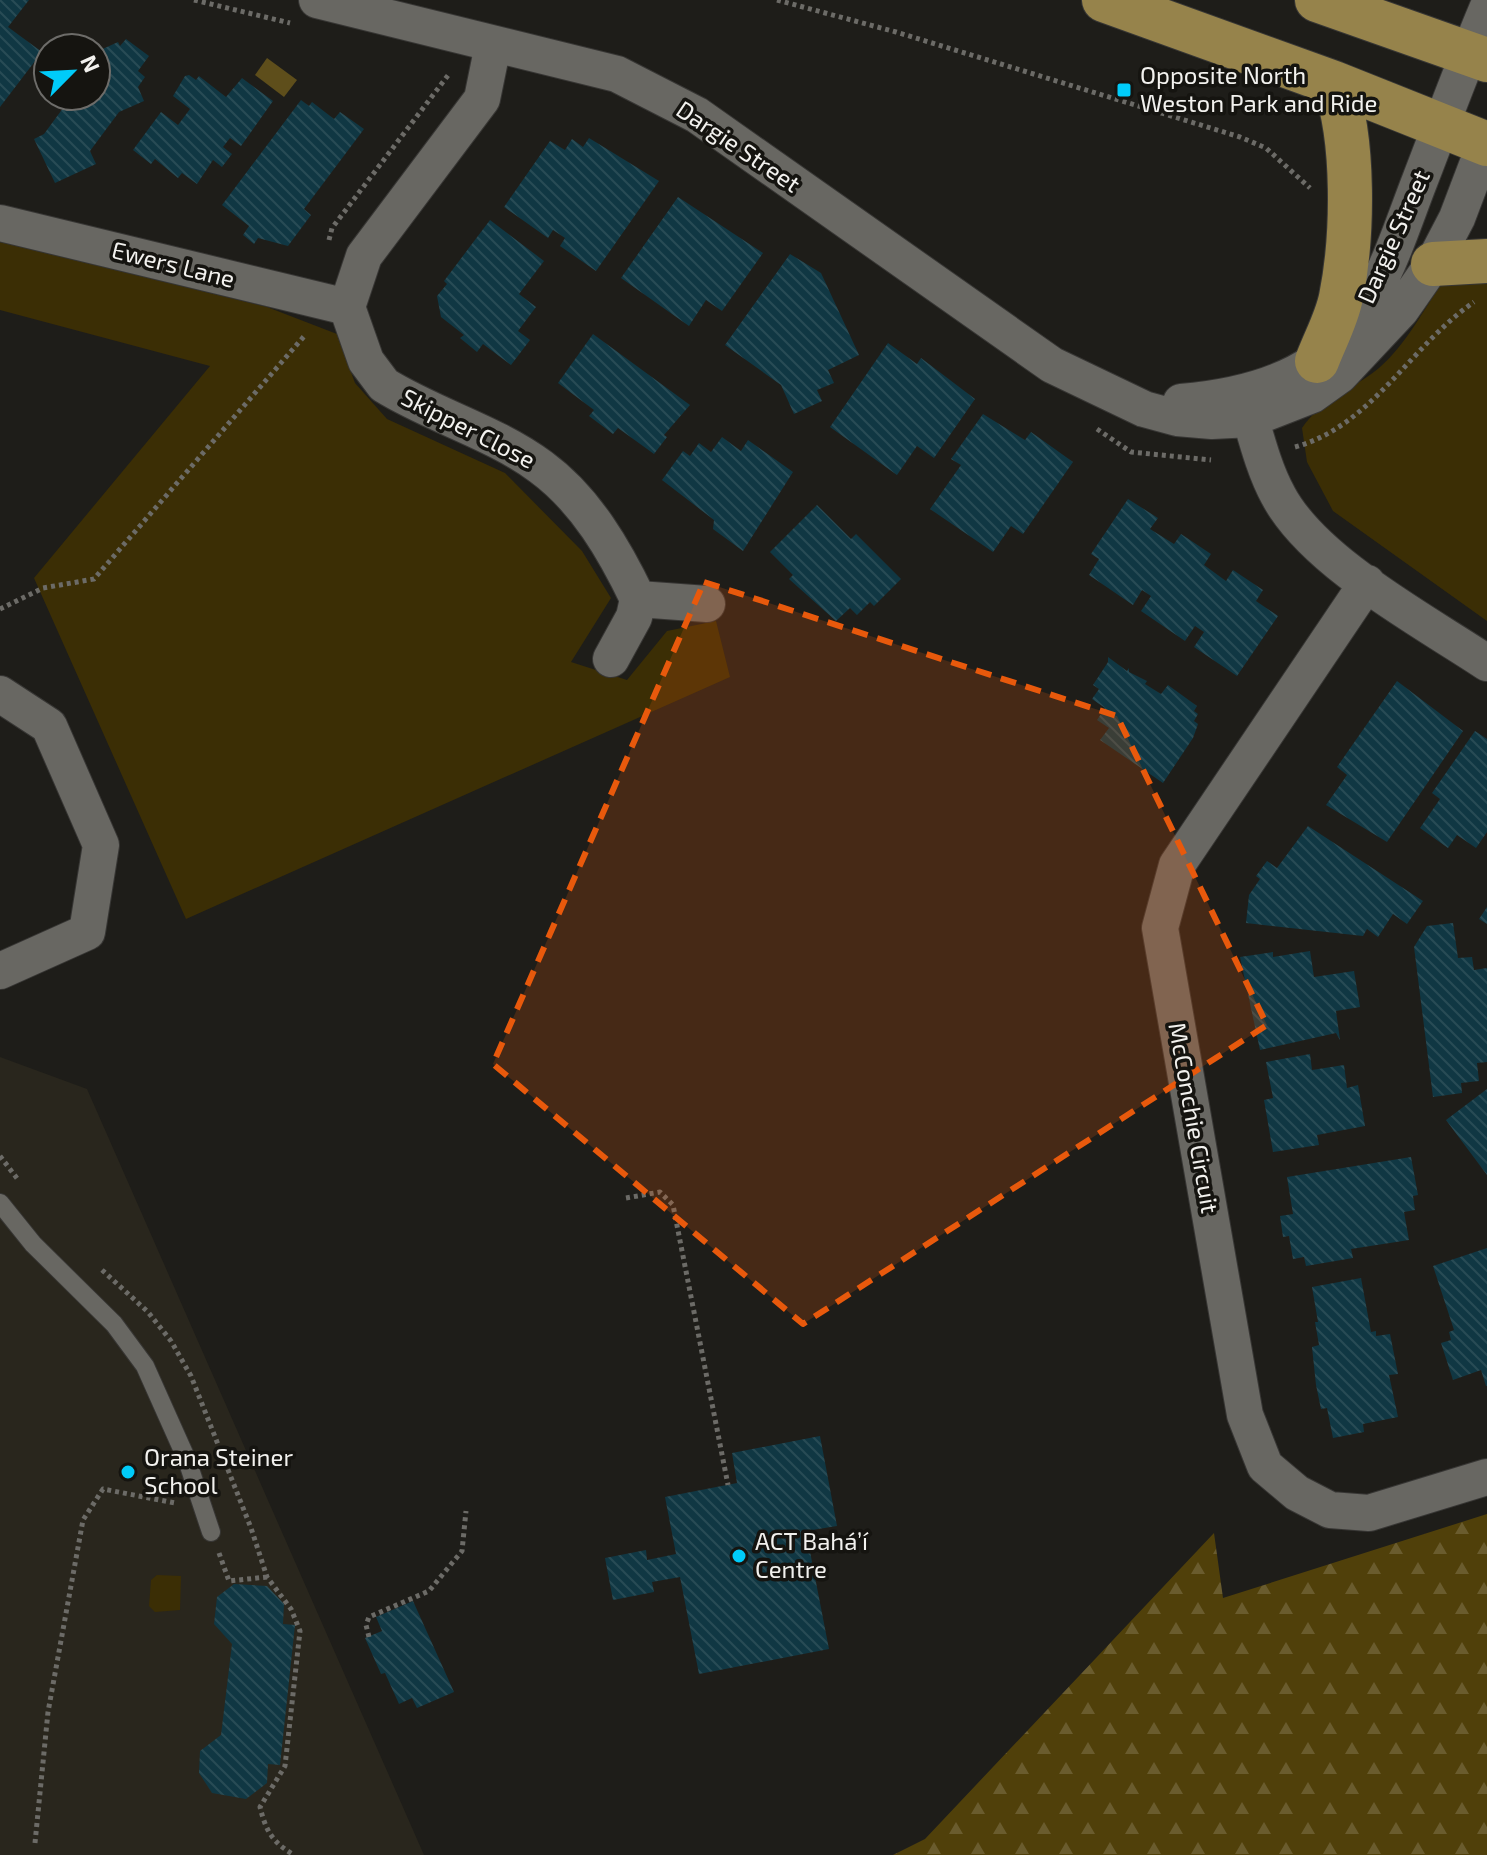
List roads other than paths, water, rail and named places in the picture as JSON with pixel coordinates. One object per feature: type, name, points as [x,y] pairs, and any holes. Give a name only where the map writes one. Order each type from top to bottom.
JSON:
[{"type":"main road","points":[[1104,0],[1487,142]]},
{"type":"main road","points":[[1317,0],[1478,56]]},
{"type":"main road","points":[[1317,361],[1341,299],[1346,248],[1349,141],[1344,111],[1334,83]]},
{"type":"main road","points":[[1433,264],[1487,261]]},
{"type":"street","name":"Dargie Street","points":[[309,13],[492,58],[617,74],[697,115],[1052,365],[1144,409],[1177,418],[1212,421],[1247,405],[1317,361],[1349,331],[1371,297],[1441,126],[1478,56],[1487,9]]},
{"type":"street","points":[[347,307],[364,256],[482,99],[492,58]]},
{"type":"street","name":"Dargie Street","points":[[1247,405],[1312,395],[1340,375],[1401,310],[1433,264],[1457,218],[1487,142]]},
{"type":"street","name":"Ewers Lane","points":[[0,223],[347,307]]},
{"type":"street","name":"Skipper Close","points":[[347,307],[366,361],[384,385],[542,468],[571,494],[605,536],[638,599]]},
{"type":"street","points":[[1247,405],[1277,494],[1307,535],[1367,583],[1487,663]]},
{"type":"street","name":"McConchie Circuit","points":[[1367,583],[1177,865],[1160,928],[1245,1415],[1265,1466],[1297,1493],[1330,1510],[1369,1513],[1487,1477]]},
{"type":"street","points":[[611,659],[634,617],[638,599],[707,604]]},
{"type":"street","points":[[0,694],[49,726],[101,845],[87,932],[0,971]]},
{"type":"lane","points":[[0,1203],[33,1244],[114,1324],[145,1366],[187,1460],[211,1532]]},
{"type":"place","name":"Opposite North Weston Park and Ride","points":[[1124,90]]},
{"type":"place","name":"Orana Steiner School","points":[[128,1472]]},
{"type":"place","name":"ACT Bahá’í Centre","points":[[739,1556]]}]
